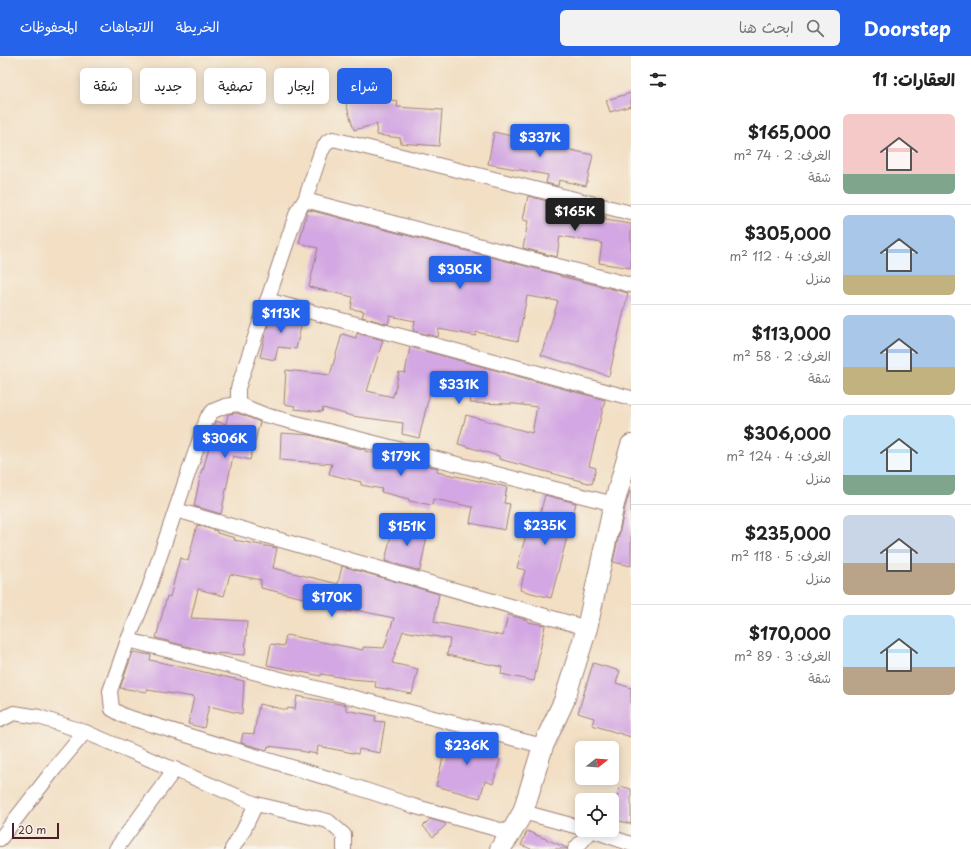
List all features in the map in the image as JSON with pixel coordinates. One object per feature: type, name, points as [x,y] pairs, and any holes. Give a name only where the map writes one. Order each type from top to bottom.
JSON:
[{"type":"main road","points":[[505,841],[522,812],[543,746],[564,701],[587,628],[614,504],[631,445]]},
{"type":"street","points":[[238,404],[238,388],[267,300],[297,212],[305,200],[321,152],[327,142],[333,140],[631,213]]},
{"type":"street","points":[[305,200],[631,285]]},
{"type":"street","points":[[267,300],[631,398]]},
{"type":"street","points":[[505,841],[413,806],[344,783],[124,716],[112,709],[110,691],[128,640],[149,588],[207,418],[213,411],[225,406],[238,404],[264,415],[614,504]]},
{"type":"street","points":[[176,510],[587,628]]},
{"type":"street","points":[[128,640],[543,746]]},
{"type":"street","points":[[0,720],[14,713],[39,717],[85,732],[256,804],[328,822],[344,835],[344,849]]},
{"type":"street","points":[[0,838],[85,732]]},
{"type":"street","points":[[116,849],[175,769]]},
{"type":"street","points":[[232,849],[243,831],[256,804]]},
{"type":"street","points":[[522,812],[575,826]]},
{"type":"street","points":[[575,849],[585,837]]},
{"type":"street","points":[[611,837],[631,844]]},
{"type":"building","points":[[631,93],[631,106],[610,112],[606,100]]},
{"type":"building","points":[[392,100],[398,101],[397,107],[442,110],[439,146],[400,143],[401,138],[376,135],[377,124],[354,130],[346,104],[392,104]]},
{"type":"building","points":[[518,127],[530,129],[527,140],[593,155],[586,186],[559,180],[558,186],[546,183],[548,175],[488,164],[494,132],[516,137]]},
{"type":"building","points":[[528,196],[555,203],[554,206],[586,211],[586,214],[606,217],[605,220],[631,224],[631,268],[599,263],[602,243],[560,236],[557,257],[523,248],[528,221],[523,220]]},
{"type":"building","points":[[309,210],[628,293],[609,376],[541,355],[558,301],[527,296],[518,341],[476,332],[476,336],[439,329],[438,337],[413,331],[415,321],[390,316],[388,324],[362,317],[364,311],[351,309],[353,297],[309,287],[318,248],[299,243],[307,212]]},
{"type":"building","points":[[273,310],[303,318],[296,349],[278,347],[275,360],[260,357]]},
{"type":"building","points":[[357,333],[383,340],[367,391],[393,397],[399,372],[405,373],[410,347],[605,400],[589,466],[596,468],[592,484],[499,459],[499,456],[458,444],[466,415],[532,433],[537,407],[515,404],[470,403],[472,392],[432,383],[419,438],[402,434],[403,423],[352,416],[323,408],[322,412],[294,409],[295,406],[284,404],[286,370],[330,375],[342,334],[356,338]]},
{"type":"building","points":[[235,413],[260,422],[250,460],[233,456],[221,514],[194,506],[202,469],[203,470],[216,421],[226,424],[228,414]]},
{"type":"building","points":[[281,433],[310,435],[366,450],[365,451],[438,468],[437,472],[507,487],[504,503],[510,504],[505,530],[470,523],[473,507],[433,499],[432,505],[409,501],[409,499],[381,492],[382,489],[361,485],[361,482],[329,474],[332,464],[280,460]]},
{"type":"building","points":[[631,491],[631,566],[613,562]]},
{"type":"building","points":[[545,495],[576,503],[551,598],[520,590],[525,570],[517,568],[532,512],[540,514]]},
{"type":"building","points":[[394,523],[428,531],[420,571],[385,561]]},
{"type":"building","points":[[197,525],[235,538],[234,540],[277,548],[273,568],[338,584],[342,566],[439,594],[434,622],[503,636],[508,615],[528,620],[528,622],[545,625],[534,681],[501,674],[502,667],[447,655],[450,639],[403,631],[392,663],[418,669],[412,694],[375,687],[376,681],[321,674],[321,676],[267,665],[271,644],[284,646],[286,635],[363,650],[363,647],[384,648],[394,618],[351,609],[351,612],[332,608],[333,605],[261,588],[261,580],[230,574],[224,596],[198,589],[191,618],[247,621],[245,655],[213,653],[156,638],[167,596],[170,597],[180,558],[188,561]]},
{"type":"building","points":[[133,652],[151,655],[150,660],[244,681],[242,714],[209,706],[204,728],[188,724],[194,697],[147,690],[147,692],[120,688]]},
{"type":"building","points":[[593,663],[620,671],[616,683],[631,688],[631,737],[592,725],[594,718],[578,713]]},
{"type":"building","points":[[297,696],[346,705],[346,710],[376,716],[375,721],[385,722],[380,753],[359,749],[358,754],[318,746],[317,754],[300,750],[268,746],[267,750],[241,743],[243,733],[254,734],[259,704],[287,710],[288,708],[295,709]]},
{"type":"building","points":[[449,734],[493,746],[491,756],[500,759],[493,784],[485,781],[480,798],[436,786]]},
{"type":"building","points":[[620,786],[631,789],[631,824],[619,821],[618,793]]},
{"type":"building","points":[[430,819],[446,825],[433,837],[423,826]]},
{"type":"building","points":[[527,831],[567,849],[531,849],[521,845]]}]
